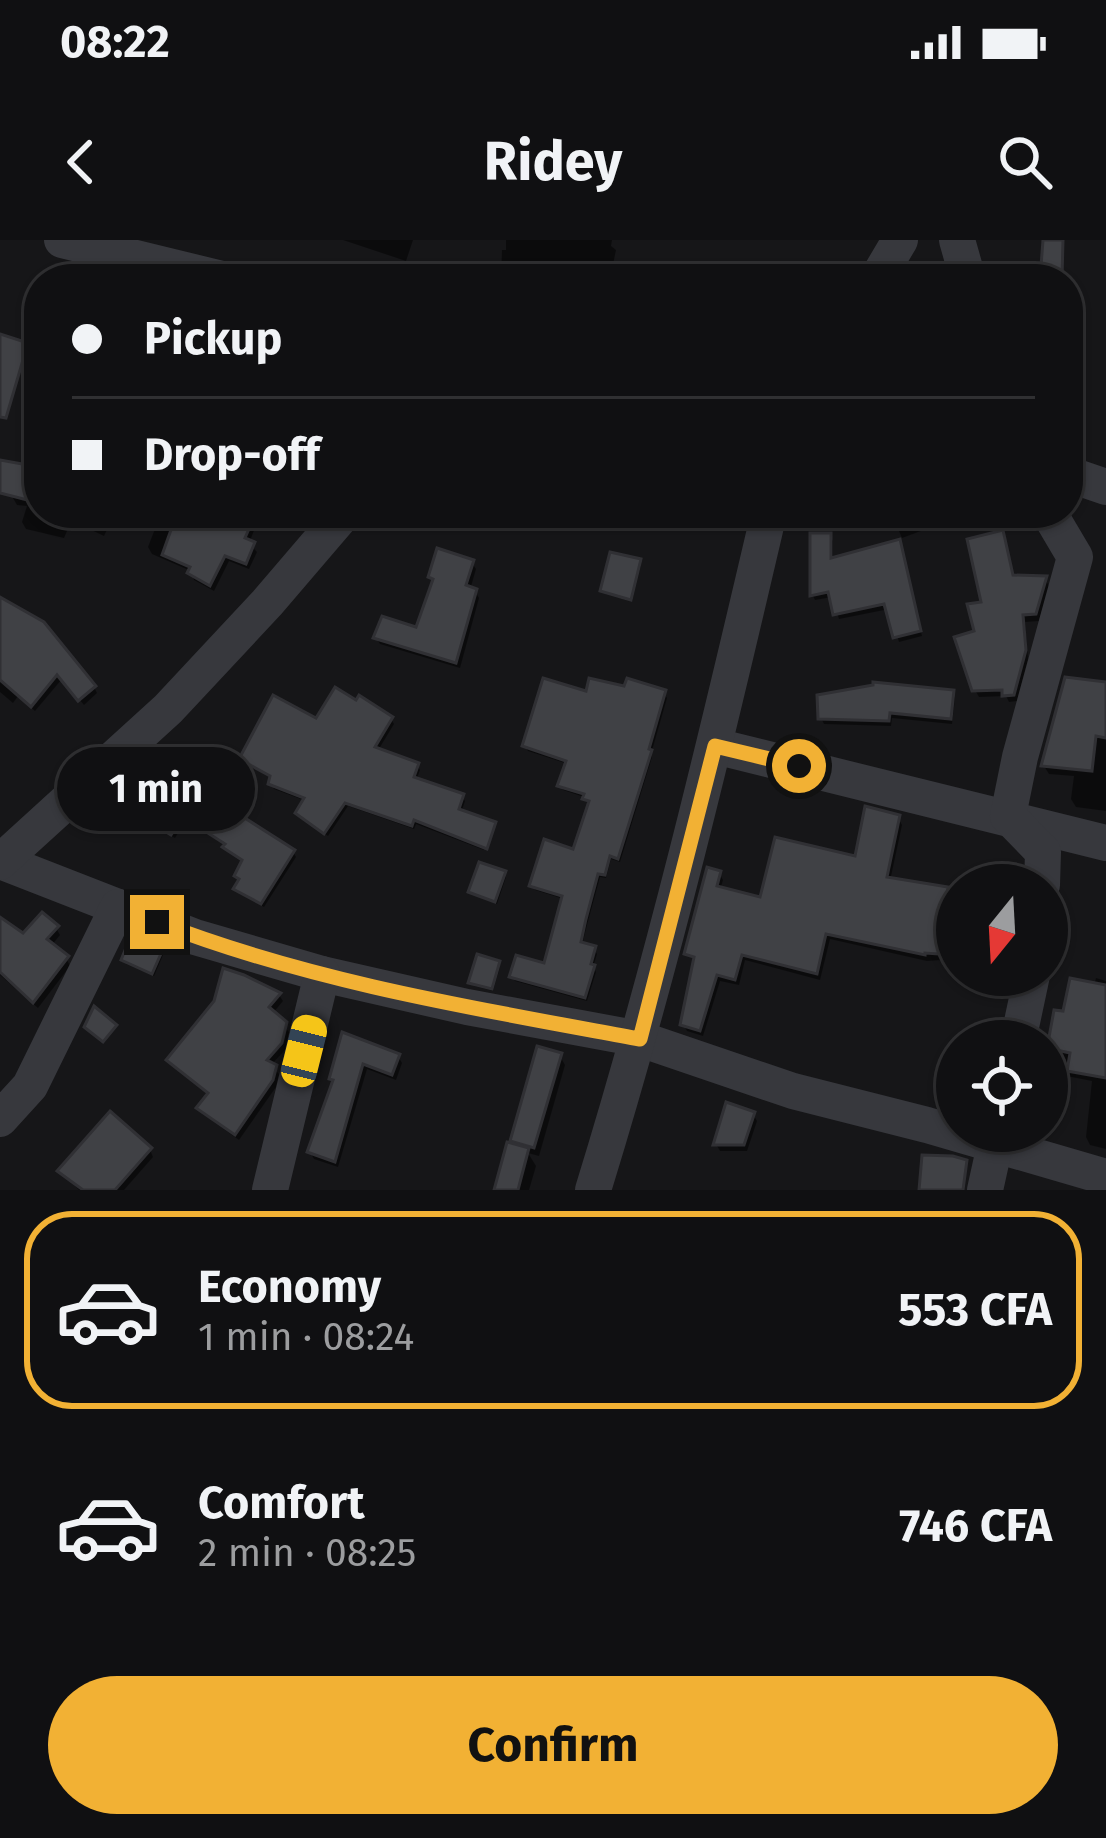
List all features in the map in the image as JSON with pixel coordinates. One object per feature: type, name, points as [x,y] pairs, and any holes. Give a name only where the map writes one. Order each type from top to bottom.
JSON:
[{"type":"street","points":[[62,240],[160,264]]},
{"type":"street","points":[[331,528],[168,710],[0,861],[195,937],[322,974],[640,1039],[793,1091],[936,1128]]},
{"type":"street","points":[[593,1190],[640,1039],[766,528]]},
{"type":"street","points":[[1008,816],[1019,757],[1075,557],[1058,528]]},
{"type":"street","points":[[715,746],[1106,843]]},
{"type":"street","points":[[1008,816],[1043,852],[1043,864]]},
{"type":"street","points":[[0,1119],[30,1086],[118,908]]},
{"type":"street","points":[[270,1190],[322,974]]},
{"type":"street","points":[[985,1190],[993,1152]]},
{"type":"street","points":[[1034,1152],[1106,1177]]},
{"type":"building","points":[[1043,240],[1063,240],[1062,264],[1041,264]]},
{"type":"building","points":[[0,334],[24,342],[24,357],[6,418],[0,417]]},
{"type":"building","points":[[0,460],[24,464],[24,499],[0,493]]},
{"type":"building","points":[[172,528],[249,528],[245,538],[255,542],[246,564],[225,556],[210,586],[187,573],[190,567],[162,555]]},
{"type":"building","points":[[1003,530],[1013,575],[1047,576],[1036,614],[1023,615],[1026,650],[1014,695],[1002,696],[1002,690],[972,691],[954,637],[974,631],[967,604],[981,602],[967,539]]},
{"type":"building","points":[[810,533],[831,533],[831,558],[900,539],[921,631],[893,638],[884,604],[833,615],[828,592],[810,596]]},
{"type":"building","points":[[437,548],[474,560],[466,585],[477,589],[456,663],[373,638],[382,616],[416,627],[433,579],[428,577]]},
{"type":"building","points":[[610,552],[641,559],[631,600],[600,591]]},
{"type":"building","points":[[0,597],[44,622],[96,686],[78,701],[57,675],[31,707],[0,680]]},
{"type":"building","points":[[1065,677],[1106,682],[1106,738],[1096,736],[1092,771],[1041,766]]},
{"type":"building","points":[[543,678],[586,691],[589,678],[624,686],[627,678],[666,690],[618,859],[610,856],[605,875],[598,874],[586,919],[581,942],[596,946],[585,998],[509,977],[516,955],[544,963],[562,896],[529,886],[544,839],[573,849],[589,801],[582,799],[584,794],[557,786],[566,761],[522,746]]},
{"type":"building","points":[[873,682],[954,690],[951,719],[890,713],[889,721],[818,719],[817,695]]},
{"type":"building","points":[[335,687],[356,700],[359,695],[393,717],[375,747],[419,763],[414,777],[464,794],[459,809],[496,822],[487,849],[414,820],[412,826],[345,803],[324,834],[295,813],[304,798],[268,784],[270,776],[239,759],[273,695],[316,718]]},
{"type":"building","points":[[171,771],[295,850],[261,904],[233,889],[242,860],[222,847],[225,844],[183,817],[171,835],[142,817]]},
{"type":"building","points":[[865,806],[900,815],[887,877],[936,885],[936,954],[826,934],[817,974],[742,955],[735,980],[717,975],[700,1031],[680,1025],[694,957],[684,954],[707,867],[721,871],[717,886],[760,897],[775,837],[855,856]]},
{"type":"building","points":[[479,862],[506,871],[495,902],[468,892]]},
{"type":"building","points":[[42,912],[59,926],[47,939],[69,956],[33,1003],[0,972],[0,917],[23,933]]},
{"type":"building","points":[[131,936],[163,949],[152,974],[121,960]]},
{"type":"building","points":[[477,954],[500,961],[492,989],[468,983]]},
{"type":"building","points":[[223,968],[281,993],[269,1007],[287,1022],[282,1043],[267,1060],[277,1065],[273,1080],[235,1135],[196,1108],[208,1093],[166,1060],[214,1001]]},
{"type":"building","points":[[1070,978],[1106,985],[1106,1078],[1068,1071],[1068,1020],[1052,1020],[1054,1010],[1063,1011]]},
{"type":"building","points":[[94,1006],[117,1025],[103,1042],[84,1027]]},
{"type":"building","points":[[342,1032],[400,1054],[392,1075],[363,1064],[335,1162],[307,1152],[333,1080],[329,1079]]},
{"type":"building","points":[[537,1046],[562,1053],[534,1148],[510,1141]]},
{"type":"building","points":[[726,1102],[755,1112],[744,1145],[713,1145]]},
{"type":"building","points":[[110,1111],[152,1148],[115,1190],[83,1190],[57,1171]]},
{"type":"building","points":[[507,1142],[529,1148],[518,1190],[494,1190]]},
{"type":"building","points":[[922,1155],[967,1160],[963,1190],[919,1190]]},
{"type":"route","points":[[157,922],[322,974],[640,1039],[715,746],[799,766]]}]
